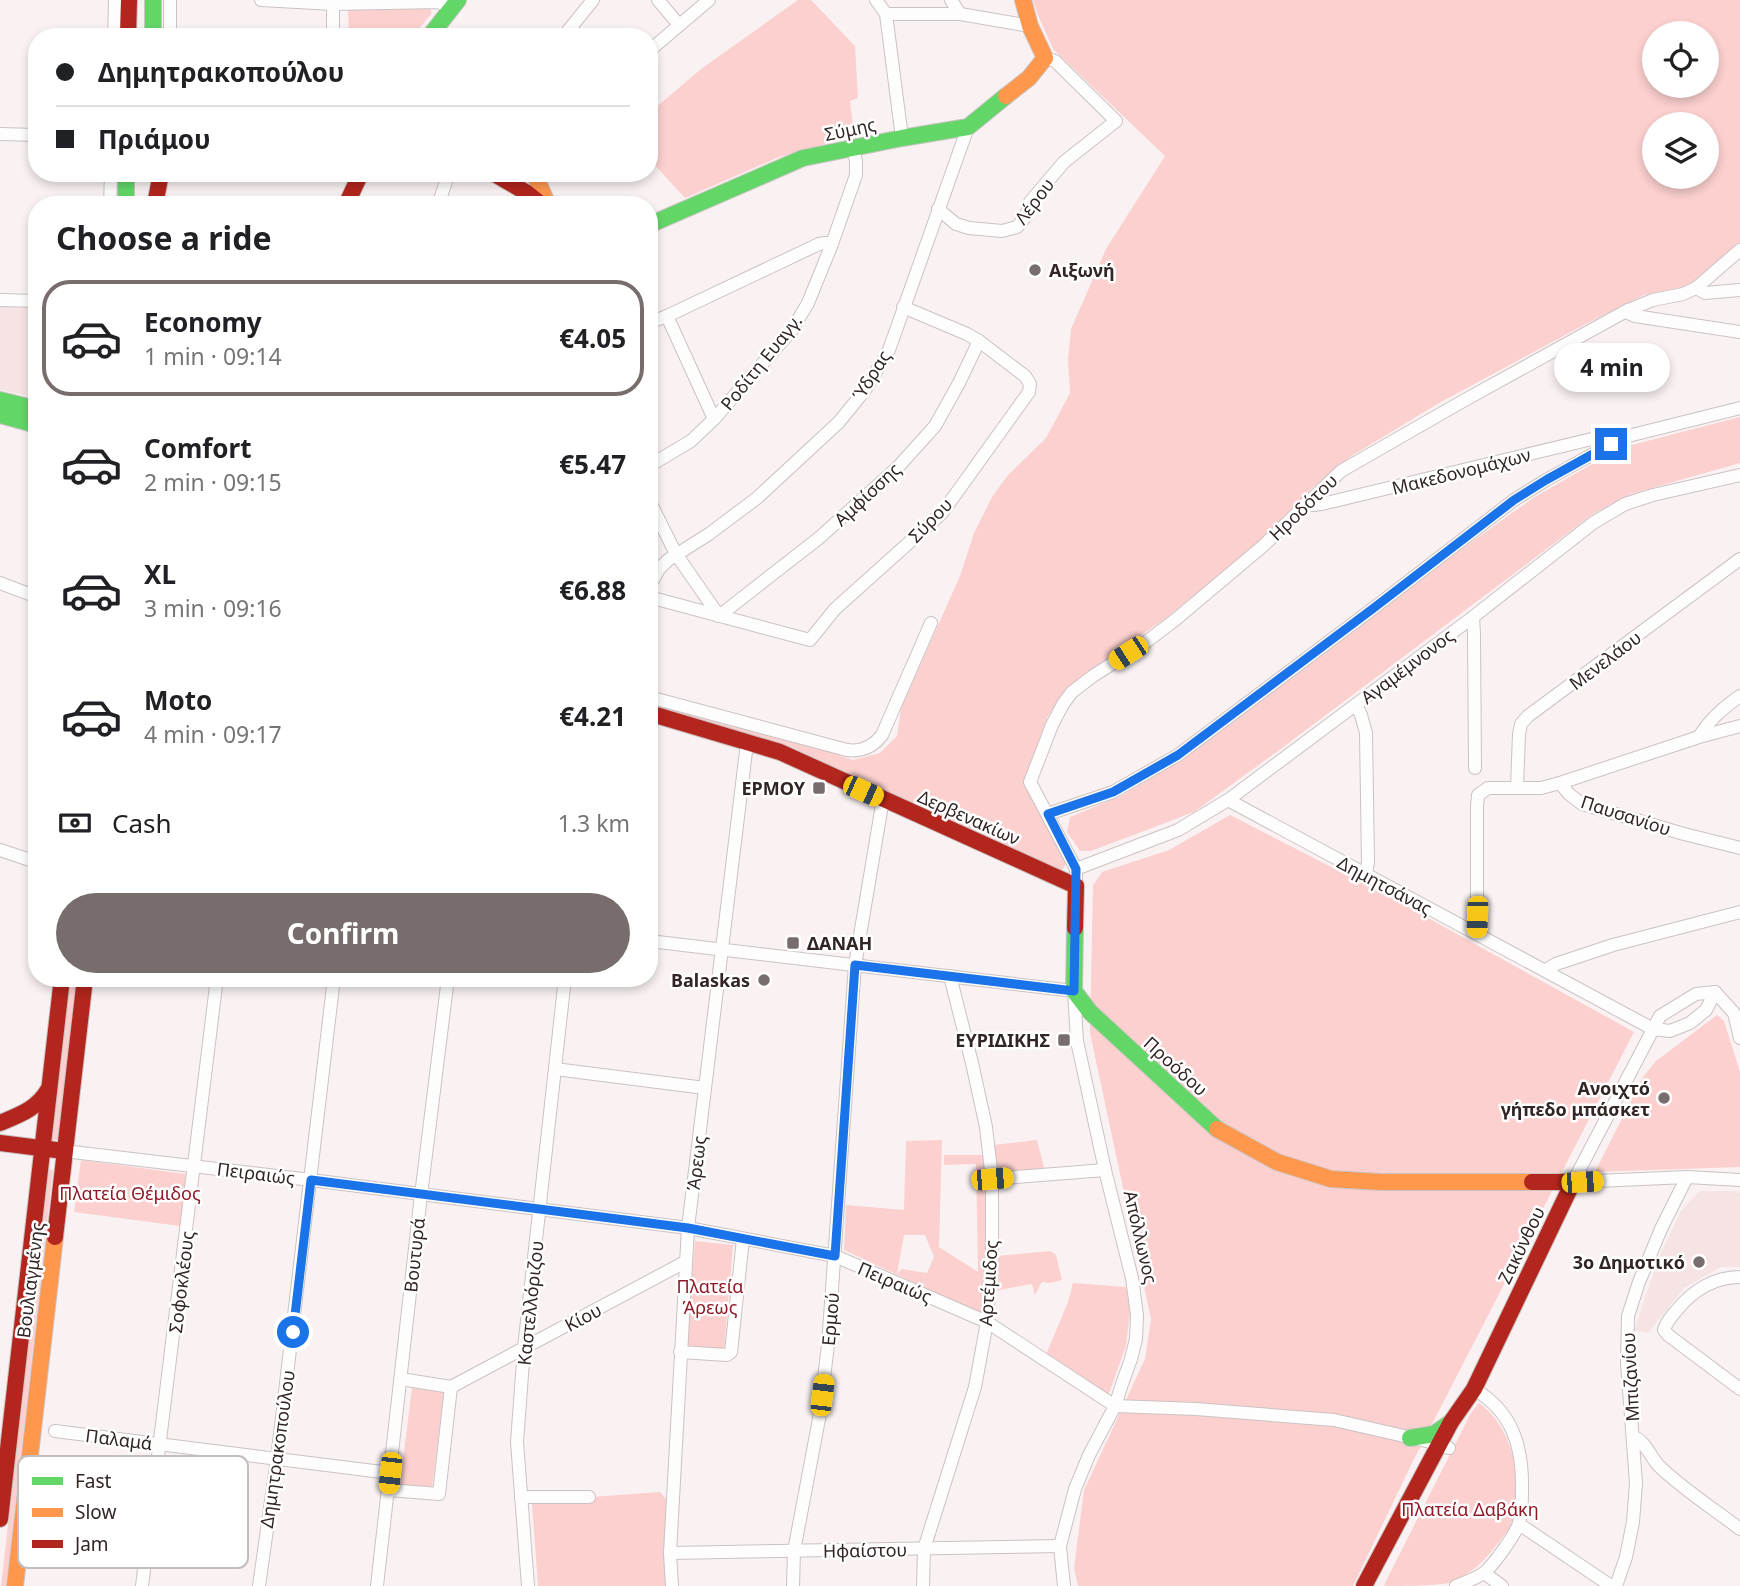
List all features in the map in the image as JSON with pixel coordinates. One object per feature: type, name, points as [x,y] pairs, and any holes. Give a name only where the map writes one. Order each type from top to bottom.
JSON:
[{"type":"street","points":[[114,28],[115,0]]},
{"type":"street","points":[[128,28],[129,0]]},
{"type":"street","points":[[153,0],[153,28]]},
{"type":"street","points":[[170,0],[170,28]]},
{"type":"street","points":[[261,0],[455,4]]},
{"type":"street","points":[[570,28],[593,0]]},
{"type":"street","points":[[658,0],[679,25]]},
{"type":"street","points":[[658,43],[709,0]]},
{"type":"street","points":[[876,0],[886,14],[902,138]]},
{"type":"street","points":[[951,0],[960,14]]},
{"type":"street","points":[[1023,0],[1030,26],[1045,58]]},
{"type":"street","points":[[333,2],[333,28]]},
{"type":"street","points":[[436,28],[455,4]]},
{"type":"street","points":[[886,14],[960,14],[1030,26]]},
{"type":"street","name":"Σύμης","points":[[658,221],[803,158],[968,127],[1029,78],[1045,58]]},
{"type":"street","name":"Λέρου","points":[[939,209],[956,224],[969,228],[1002,232],[1017,227],[1026,216],[1030,202],[1064,162],[1116,121],[1055,61],[1045,58]]},
{"type":"street","name":"Ύδρας","points":[[658,571],[676,554],[709,534],[757,498],[839,422],[865,390],[888,349],[968,127]]},
{"type":"street","points":[[0,134],[28,135]]},
{"type":"street","name":"Ροδίτη Ευαγγ.","points":[[658,461],[691,441],[714,419],[792,330],[808,303],[856,175],[853,148]]},
{"type":"street","points":[[504,182],[521,196]]},
{"type":"street","points":[[658,320],[819,244],[832,244]]},
{"type":"street","name":"Ηροδότου","points":[[1076,886],[1076,869],[1030,782],[1052,724],[1072,692],[1175,620],[1263,545],[1341,471],[1628,310],[1696,288],[1740,250]]},
{"type":"street","points":[[1696,288],[1704,293],[1740,290]]},
{"type":"street","points":[[0,300],[28,301]]},
{"type":"street","points":[[903,307],[979,341]]},
{"type":"street","points":[[1628,310],[1635,316],[1740,332]]},
{"type":"street","points":[[667,316],[714,419]]},
{"type":"street","name":"Σύρου","points":[[719,616],[810,640],[835,609],[942,513],[1029,392],[1030,384],[1025,376],[979,341]]},
{"type":"street","name":"Αμφίσσης","points":[[719,616],[819,538],[898,467],[935,426],[979,341]]},
{"type":"street","points":[[0,400],[28,408]]},
{"type":"street","points":[[1048,814],[1113,792],[1178,755],[1514,500],[1546,480],[1616,439],[1740,408]]},
{"type":"street","points":[[0,415],[28,423]]},
{"type":"street","name":"Μακεδονομάχων","points":[[1307,502],[1322,505],[1600,437],[1616,439]]},
{"type":"street","name":"Αγαμέμνονος","points":[[1076,869],[1178,830],[1228,800],[1473,617],[1593,523],[1625,504],[1740,475]]},
{"type":"street","points":[[658,518],[676,554],[719,616]]},
{"type":"street","name":"Μενελάου","points":[[1517,787],[1521,724],[1528,716],[1740,559]]},
{"type":"street","points":[[0,583],[28,594]]},
{"type":"street","points":[[658,599],[719,616]]},
{"type":"street","points":[[1473,617],[1475,768]]},
{"type":"street","points":[[658,698],[850,751],[860,750],[871,747],[882,735],[932,624]]},
{"type":"street","points":[[1699,737],[1707,723],[1740,696]]},
{"type":"street","points":[[1356,705],[1366,733],[1366,875]]},
{"type":"street","name":"Δερβενακίων","points":[[658,716],[780,752],[1076,886]]},
{"type":"street","points":[[1560,783],[1740,726]]},
{"type":"street","name":"Άρεως","points":[[672,1586],[670,1553],[688,1228],[747,743]]},
{"type":"street","name":"Παυσανίου","points":[[1477,933],[1477,806],[1478,795],[1488,788],[1541,788],[1560,783],[1582,804],[1740,848]]},
{"type":"street","name":"Ερμού","points":[[793,1586],[794,1551],[819,1419],[828,1345],[855,965],[883,799]]},
{"type":"street","name":"Δημητσάνας","points":[[1228,800],[1653,1029]]},
{"type":"street","points":[[0,850],[28,859]]},
{"type":"street","name":"Απόλλωνος","points":[[1064,1586],[1060,1546],[1074,1489],[1115,1406],[1136,1339],[1137,1315],[1132,1278],[1077,1041],[1074,991],[1076,886]]},
{"type":"street","points":[[1546,970],[1556,964],[1613,945],[1740,912]]},
{"type":"street","points":[[658,943],[1074,991]]},
{"type":"street","name":"Αρτέμιδος","points":[[923,1586],[924,1549],[975,1387],[987,1322],[992,1251],[992,1179],[986,1127],[950,976]]},
{"type":"street","name":"Βουλιαγμένης","points":[[0,1519],[61,987]]},
{"type":"street","name":"Βουλιαγμένης","points":[[30,1456],[84,987]]},
{"type":"street","name":"Σοφοκλέους","points":[[158,1456],[216,987]]},
{"type":"street","name":"Δημητρακοπούλου","points":[[258,1586],[278,1459],[333,987]]},
{"type":"street","name":"Βουτυρά","points":[[377,1586],[447,987]]},
{"type":"street","name":"Καστελλόριζου","points":[[528,1586],[517,1442],[524,1348],[564,987]]},
{"type":"street","name":"Προόδου","points":[[1074,991],[1090,1012],[1215,1128],[1277,1162],[1331,1180],[1573,1182],[1686,1177],[1740,1180]]},
{"type":"street","points":[[1653,1029],[1671,1031],[1690,1023],[1706,1010],[1715,992],[1734,1013],[1740,1038]]},
{"type":"street","name":"Ζακύνθου","points":[[1376,1586],[1444,1446],[1451,1423],[1474,1389],[1573,1182],[1660,1016],[1696,994],[1715,992]]},
{"type":"street","points":[[555,1069],[705,1088]]},
{"type":"street","points":[[0,1123],[37,1107],[49,1086]]},
{"type":"street","points":[[0,1143],[64,1151]]},
{"type":"street","name":"Πειραιώς","points":[[64,1151],[688,1228],[835,1256],[987,1322],[1115,1406]]},
{"type":"street","points":[[992,1179],[1105,1170]]},
{"type":"street","name":"Μπιζανίου","points":[[1616,1586],[1626,1557],[1633,1522],[1636,1483],[1627,1363],[1628,1316],[1643,1272],[1686,1177]]},
{"type":"street","points":[[680,1352],[731,1352],[743,1240]]},
{"type":"street","name":"Κίου","points":[[451,1387],[685,1262]]},
{"type":"street","points":[[1740,1277],[1728,1277],[1704,1285],[1684,1301],[1665,1324],[1664,1330],[1740,1389]]},
{"type":"street","points":[[388,1490],[439,1494],[451,1387],[401,1379]]},
{"type":"street","points":[[1456,1586],[1484,1573],[1499,1556],[1519,1524],[1522,1500],[1523,1467],[1517,1438],[1503,1413],[1485,1395],[1474,1389]]},
{"type":"street","name":"Ζακύνθου","points":[[1364,1586],[1430,1462],[1459,1428],[1465,1404]]},
{"type":"street","points":[[1115,1406],[1196,1409],[1334,1420],[1444,1446]]},
{"type":"street","points":[[1415,1439],[1434,1434],[1451,1423]]},
{"type":"street","name":"Παλαμά","points":[[55,1431],[390,1473]]},
{"type":"street","points":[[1634,1437],[1640,1439],[1654,1460],[1672,1477],[1740,1529]]},
{"type":"street","points":[[1415,1439],[1424,1446],[1430,1462]]},
{"type":"street","points":[[521,1497],[589,1497]]},
{"type":"street","points":[[1519,1524],[1611,1586]]},
{"type":"street","name":"Ηφαίστου","points":[[670,1553],[1060,1546]]},
{"type":"street","name":"Βουλιαγμένης","points":[[15,1586],[18,1559]]},
{"type":"street","name":"Σοφοκλέους","points":[[142,1586],[144,1568]]},
{"type":"street","points":[[1484,1573],[1502,1586]]},
{"type":"shaded area","points":[[0,304],[28,305],[28,396],[0,390]]},
{"type":"shaded area","name":"3ο Δημοτικό","points":[[1700,1191],[1740,1193],[1740,1267],[1721,1267],[1684,1288],[1648,1333],[1634,1330],[1659,1257],[1681,1211]]},
{"type":"green space","points":[[798,0],[811,0],[855,46],[858,98],[850,101],[854,136],[779,157],[685,198],[658,169],[658,106],[701,69]]},
{"type":"green space","points":[[1033,0],[1740,0],[1740,244],[1688,286],[1644,295],[1582,326],[1439,403],[1350,457],[1311,489],[1260,541],[1166,618],[1078,679],[1063,694],[1048,716],[1025,777],[1066,864],[1060,873],[856,780],[796,749],[658,711],[658,705],[812,746],[853,760],[880,753],[897,736],[901,708],[960,576],[974,533],[992,497],[1008,475],[1046,438],[1070,393],[1068,359],[1071,329],[1106,249],[1165,156],[1053,49]]},
{"type":"green space","points":[[429,7],[432,13],[420,28],[349,28],[348,9]]},
{"type":"green space","points":[[1740,417],[1740,463],[1631,494],[1593,514],[1194,812],[1091,851],[1080,851],[1067,832],[1070,817],[1121,796],[1173,765],[1533,498],[1620,448]]},
{"type":"green space","points":[[1230,815],[1399,902],[1634,1032],[1413,1461],[1353,1586],[1078,1586],[1074,1568],[1084,1490],[1145,1359],[1151,1319],[1090,1033],[1093,885],[1102,872],[1169,850]]},
{"type":"green space","points":[[69,987],[75,987],[58,1139],[52,1139]]},
{"type":"green space","points":[[1717,1015],[1724,1021],[1740,1072],[1740,1167],[1595,1172],[1643,1077],[1656,1061]]},
{"type":"green space","points":[[942,1140],[939,1247],[978,1272],[976,1164],[944,1165],[944,1155],[985,1155],[986,1254],[981,1314],[844,1250],[846,1205],[904,1210],[906,1141]],"holes":[[[904,1235],[925,1235],[934,1257],[927,1273],[902,1269],[897,1274]]]},
{"type":"green space","points":[[1037,1140],[1045,1171],[996,1175],[993,1145]]},
{"type":"green space","name":"Πλατεία Θέμιδος","points":[[81,1160],[186,1174],[180,1226],[74,1212]]},
{"type":"green space","points":[[49,1169],[53,1170],[21,1456],[18,1456],[18,1480],[6,1586],[1,1586]]},
{"type":"green space","name":"Πλατεία Άρεως","points":[[695,1241],[733,1245],[724,1351],[686,1348]]},
{"type":"green space","points":[[1050,1251],[1056,1255],[1062,1280],[1042,1282],[1035,1295],[1032,1284],[994,1291],[996,1256]]},
{"type":"green space","points":[[1073,1283],[1126,1287],[1130,1312],[1126,1346],[1107,1399],[1045,1357]]},
{"type":"green space","points":[[412,1388],[444,1392],[432,1488],[400,1484]]},
{"type":"green space","name":"Πλατεία Δαβάκη","points":[[1479,1403],[1498,1423],[1514,1462],[1516,1490],[1510,1527],[1485,1559],[1458,1579],[1434,1585],[1385,1586],[1471,1413]]},
{"type":"green space","points":[[660,1492],[667,1500],[669,1586],[538,1586],[532,1504],[537,1501]]},
{"type":"traffic: fast","points":[[153,0],[153,28]]},
{"type":"traffic: fast","points":[[436,28],[458,0]]},
{"type":"traffic: fast","points":[[658,221],[803,158],[968,127],[1006,96]]},
{"type":"traffic: fast","points":[[126,182],[126,196]]},
{"type":"traffic: fast","points":[[0,400],[28,407]]},
{"type":"traffic: fast","points":[[0,415],[28,423]]},
{"type":"traffic: fast","points":[[1075,928],[1074,991],[1090,1012],[1217,1129]]},
{"type":"traffic: fast","points":[[1410,1438],[1434,1434],[1451,1422]]},
{"type":"traffic: slow","points":[[1006,96],[1029,78],[1045,58],[1030,26],[1023,0]]},
{"type":"traffic: slow","points":[[538,182],[544,196]]},
{"type":"traffic: slow","points":[[1217,1129],[1277,1162],[1331,1179],[1381,1182],[1532,1182]]},
{"type":"traffic: slow","points":[[30,1456],[55,1237]]},
{"type":"traffic: slow","points":[[15,1586],[18,1560]]},
{"type":"traffic: jam","points":[[128,28],[129,0]]},
{"type":"traffic: jam","points":[[157,196],[159,182]]},
{"type":"traffic: jam","points":[[350,196],[357,182]]},
{"type":"traffic: jam","points":[[508,182],[531,196]]},
{"type":"traffic: jam","points":[[658,716],[780,752],[1076,886],[1075,928]]},
{"type":"traffic: jam","points":[[0,1519],[61,987]]},
{"type":"traffic: jam","points":[[55,1237],[84,987]]},
{"type":"traffic: jam","points":[[0,1123],[33,1107],[48,1090]]},
{"type":"traffic: jam","points":[[0,1143],[64,1151]]},
{"type":"traffic: jam","points":[[1364,1586],[1451,1422],[1474,1389],[1573,1182],[1532,1182]]},
{"type":"place","name":"Αιξωνή","points":[[1035,270]]},
{"type":"place","name":"ΕΡΜΟΥ","points":[[819,788]]},
{"type":"place","name":"ΔΑΝΑΗ","points":[[793,943]]},
{"type":"place","name":"Balaskas","points":[[764,980]]},
{"type":"place","name":"ΕΥΡΙΔΙΚΗΣ","points":[[1064,1040]]},
{"type":"place","name":"Ανοιχτό γήπεδο μπάσκετ","points":[[1664,1098]]},
{"type":"place","name":"3ο Δημοτικό","points":[[1699,1262]]},
{"type":"route","points":[[293,1332],[311,1180],[688,1228],[835,1256],[855,965],[1074,991],[1076,869],[1048,814],[1113,792],[1178,755],[1514,500],[1611,444]]}]
